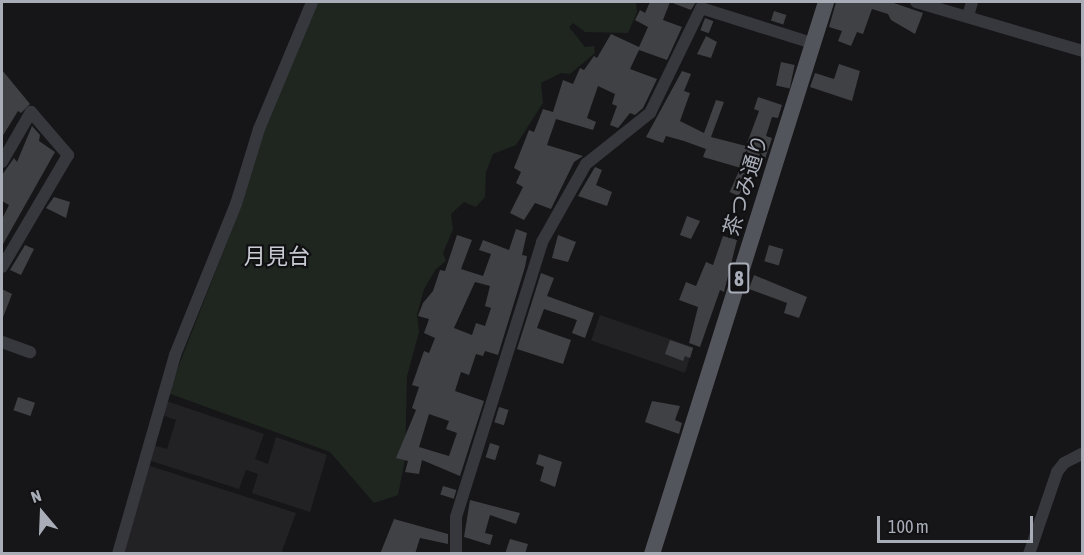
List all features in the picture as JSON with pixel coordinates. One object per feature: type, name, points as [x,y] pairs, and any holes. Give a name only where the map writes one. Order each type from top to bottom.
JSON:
[{"type":"main road","name":"茶つみ通り","points":[[652,554],[826,2]]},
{"type":"street","points":[[118,554],[182,334],[236,204],[259,129],[312,2]]},
{"type":"street","points":[[916,2],[1083,51]]},
{"type":"street","points":[[968,16],[972,2]]},
{"type":"street","points":[[456,554],[456,517],[542,242],[585,164],[650,113],[701,8],[812,43]]},
{"type":"street","points":[[2,162],[31,112],[68,155],[2,264]]},
{"type":"street","points":[[2,342],[30,352]]},
{"type":"street","points":[[1029,554],[1057,472],[1064,463],[1083,454]]},
{"type":"shaded area","points":[[316,2],[636,2],[637,12],[628,33],[585,32],[573,23],[569,27],[585,47],[594,46],[595,53],[570,74],[561,73],[541,83],[543,103],[516,145],[493,154],[486,172],[485,197],[476,207],[464,202],[451,214],[453,229],[443,253],[446,261],[436,269],[424,289],[417,315],[419,332],[407,376],[405,460],[398,495],[374,503],[330,452],[168,393],[242,204],[263,130]]},
{"type":"shaded area","points":[[600,315],[694,347],[685,373],[591,341]]},
{"type":"shaded area","points":[[166,401],[264,434],[255,459],[268,464],[276,437],[327,455],[310,512],[252,493],[258,474],[246,470],[239,489],[148,460],[153,445],[167,449],[176,420],[162,415]]},
{"type":"shaded area","points":[[147,465],[296,513],[282,551],[288,553],[123,554]]},
{"type":"building","points":[[650,2],[670,2],[663,20],[682,27],[667,60],[639,50],[630,69],[657,79],[643,108],[635,115],[630,113],[618,128],[610,125],[617,106],[612,104],[615,94],[598,86],[587,118],[596,122],[593,130],[556,119],[547,145],[583,156],[574,162],[551,209],[535,203],[524,220],[510,213],[523,187],[516,183],[521,172],[514,168],[529,130],[534,132],[543,109],[553,112],[563,80],[573,84],[580,68],[584,70],[594,56],[597,58],[611,34],[639,47],[648,27],[635,20],[640,10],[645,13]]},
{"type":"building","points":[[670,2],[696,2],[691,10]]},
{"type":"building","points":[[836,2],[891,2],[923,13],[915,34],[891,20],[888,14],[872,9],[863,34],[857,32],[851,46],[838,41],[842,31],[829,27]]},
{"type":"building","points":[[774,11],[786,15],[783,25],[771,21]]},
{"type":"building","points":[[705,18],[713,21],[709,33],[700,30]]},
{"type":"building","points":[[706,36],[717,42],[711,58],[697,54]]},
{"type":"building","points":[[781,62],[795,65],[790,88],[776,85]]},
{"type":"building","points":[[839,64],[860,71],[852,101],[810,87],[815,73],[834,79]]},
{"type":"building","points":[[2,70],[30,104],[21,113],[18,111],[2,137]]},
{"type":"building","points":[[682,71],[691,74],[684,91],[690,93],[680,121],[704,133],[716,100],[724,102],[711,137],[746,146],[759,111],[754,109],[758,97],[782,105],[778,118],[772,117],[766,136],[772,138],[765,159],[746,153],[741,168],[703,157],[706,149],[684,141],[666,136],[663,143],[646,137]]},
{"type":"building","points":[[32,126],[40,135],[39,141],[55,152],[2,246],[2,219],[9,205],[2,201],[2,175],[14,158],[17,162]]},
{"type":"building","points":[[595,167],[602,170],[596,185],[612,192],[607,206],[578,196]]},
{"type":"building","points":[[739,171],[748,175],[739,196],[730,192]]},
{"type":"building","points":[[54,197],[70,202],[66,218],[46,208]]},
{"type":"building","points":[[687,216],[700,221],[691,239],[680,235]]},
{"type":"building","points":[[516,229],[527,233],[522,255],[527,256],[525,267],[498,355],[485,351],[483,356],[476,354],[469,375],[461,372],[455,391],[484,401],[460,476],[422,460],[419,474],[405,472],[408,461],[396,458],[416,410],[412,408],[419,387],[412,385],[424,351],[429,353],[435,338],[424,333],[429,319],[418,316],[423,303],[433,291],[440,270],[445,271],[457,235],[472,240],[461,269],[483,276],[491,254],[479,250],[483,240],[509,250]],"holes":[[[475,282],[490,286],[485,306],[491,308],[485,326],[476,323],[472,335],[454,328]],[[429,414],[449,421],[446,429],[457,433],[449,456],[419,447]]]},
{"type":"building","points":[[558,235],[576,242],[568,262],[552,258]]},
{"type":"building","points":[[723,236],[737,240],[724,292],[720,290],[700,347],[689,343],[698,307],[679,300],[686,282],[696,286],[706,262],[713,265]]},
{"type":"building","points":[[25,245],[34,249],[21,275],[10,270]]},
{"type":"building","points":[[769,245],[783,249],[779,265],[764,261]]},
{"type":"building","points":[[541,273],[554,278],[547,296],[594,313],[585,338],[572,333],[577,320],[544,309],[537,328],[571,340],[563,364],[517,349]]},
{"type":"building","points":[[754,275],[807,297],[799,318],[784,313],[787,303],[749,289]]},
{"type":"building","points":[[2,289],[12,294],[2,320]]},
{"type":"building","points":[[670,340],[693,348],[690,358],[685,356],[683,361],[665,354]]},
{"type":"building","points":[[18,397],[35,403],[30,416],[13,410]]},
{"type":"building","points":[[652,401],[680,406],[675,420],[682,423],[679,434],[645,422]]},
{"type":"building","points":[[499,407],[509,410],[504,425],[494,422]]},
{"type":"building","points":[[490,443],[500,446],[495,460],[486,457]]},
{"type":"building","points":[[539,454],[562,462],[555,487],[540,481],[544,467],[536,464]]},
{"type":"building","points":[[443,486],[456,490],[454,499],[440,495]]},
{"type":"building","points":[[470,500],[520,513],[516,524],[490,515],[485,533],[493,535],[490,545],[464,537]]},
{"type":"building","points":[[394,519],[448,534],[448,544],[420,538],[415,554],[380,554]]},
{"type":"building","points":[[510,539],[528,544],[525,554],[505,554]]},
{"type":"district","name":"月見台","points":[[277,257]]}]
